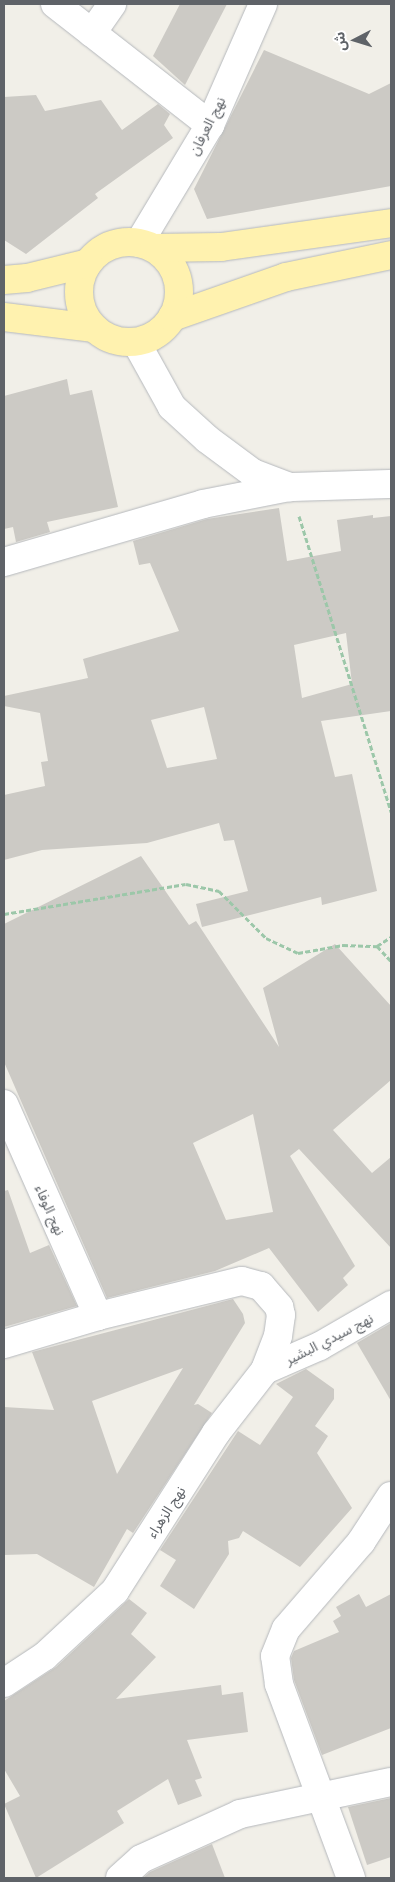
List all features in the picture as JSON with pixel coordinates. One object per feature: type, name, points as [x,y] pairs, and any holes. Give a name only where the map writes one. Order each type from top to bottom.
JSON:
[{"type":"main road","points":[[4,280],[28,278],[88,263],[111,245],[221,247],[391,223]]},
{"type":"main road","points":[[88,263],[79,290],[80,304],[94,328],[107,337],[136,342],[163,330],[172,318],[178,303],[175,272],[147,246]]},
{"type":"main road","points":[[172,318],[286,278],[391,255]]},
{"type":"main road","points":[[4,317],[94,328]]},
{"type":"street","points":[[55,4],[210,125]]},
{"type":"street","points":[[92,32],[112,4]]},
{"type":"street","name":"نهج العرفان","points":[[147,246],[210,125],[263,4]]},
{"type":"street","points":[[136,342],[172,407],[207,439],[253,473],[290,487]]},
{"type":"street","points":[[4,562],[203,504],[290,487],[391,484]]},
{"type":"street","name":"نهج الوفاء","points":[[4,1104],[14,1156],[98,1316]]},
{"type":"street","name":"نهج الزهراء","points":[[4,1682],[45,1656],[116,1591],[216,1433],[265,1370],[280,1330],[279,1307],[261,1286],[242,1281],[98,1316]]},
{"type":"street","name":"نهج سيدي البشير","points":[[265,1370],[320,1346],[391,1305]]},
{"type":"street","points":[[4,1344],[98,1316]]},
{"type":"street","points":[[351,1878],[280,1684],[275,1656],[286,1629],[361,1542],[391,1496]]},
{"type":"street","points":[[120,1878],[140,1859],[240,1814],[391,1782]]},
{"type":"path","points":[[290,487],[391,812]]},
{"type":"path","points":[[4,914],[186,884],[219,891],[266,938],[298,953],[343,945],[377,946],[391,937]]},
{"type":"path","points":[[377,946],[391,960]]},
{"type":"building","points":[[180,4],[227,4],[185,85],[153,56]]},
{"type":"building","points":[[264,50],[369,94],[391,83],[391,186],[207,219],[194,189]]},
{"type":"building","points":[[36,95],[45,111],[101,100],[122,130],[158,104],[170,114],[164,125],[173,138],[95,194],[98,198],[26,254],[4,240],[4,97]]},
{"type":"building","points":[[67,379],[70,395],[92,390],[118,507],[47,522],[50,532],[16,542],[13,527],[4,529],[4,396]]},
{"type":"building","points":[[279,508],[287,561],[341,551],[337,520],[373,515],[373,518],[391,516],[391,711],[321,721],[335,777],[352,774],[377,891],[322,905],[321,897],[202,927],[196,904],[248,891],[234,840],[224,841],[219,823],[147,843],[42,850],[4,860],[4,795],[45,786],[41,762],[48,761],[40,713],[4,706],[4,696],[88,678],[83,659],[179,631],[150,563],[139,565],[133,541],[207,519]],"holes":[[[346,633],[352,684],[302,698],[294,645]],[[204,707],[217,759],[167,768],[151,720]]]},
{"type":"building","points":[[141,856],[189,925],[196,921],[279,1047],[263,988],[335,944],[391,1006],[391,1080],[333,1130],[372,1173],[391,1157],[391,1248],[299,1149],[290,1156],[355,1266],[343,1278],[348,1285],[318,1312],[269,1248],[215,1271],[107,1298],[4,1062],[4,924]],"holes":[[[253,1114],[273,1212],[226,1220],[193,1143]]]},
{"type":"building","points":[[8,1190],[30,1253],[49,1245],[77,1306],[4,1327],[4,1191]]},
{"type":"building","points":[[233,1299],[243,1314],[245,1323],[194,1405],[198,1404],[212,1413],[133,1533],[127,1529],[94,1587],[37,1554],[4,1555],[4,1407],[54,1410],[32,1352]],"holes":[[[183,1368],[117,1474],[92,1401]]]},
{"type":"building","points":[[391,1323],[391,1401],[357,1343]]},
{"type":"building","points":[[306,1369],[334,1389],[334,1399],[315,1426],[328,1436],[317,1453],[352,1508],[300,1567],[243,1531],[239,1538],[228,1541],[229,1554],[194,1609],[160,1586],[176,1560],[160,1550],[238,1431],[260,1445],[293,1397],[276,1384]]},
{"type":"building","points":[[359,1594],[366,1607],[391,1594],[391,1728],[322,1755],[294,1680],[291,1658],[294,1651],[339,1632],[333,1621],[341,1616],[336,1607]]},
{"type":"building","points":[[129,1599],[147,1613],[131,1634],[156,1657],[116,1699],[221,1685],[222,1695],[243,1692],[248,1732],[187,1740],[202,1778],[195,1780],[202,1796],[178,1805],[168,1779],[117,1811],[124,1823],[36,1878],[4,1804],[20,1796],[4,1769],[4,1701],[56,1667]]},
{"type":"building","points":[[391,1798],[391,1857],[367,1865],[348,1807]]},
{"type":"building","points":[[212,1844],[225,1878],[143,1878],[150,1872]]}]
